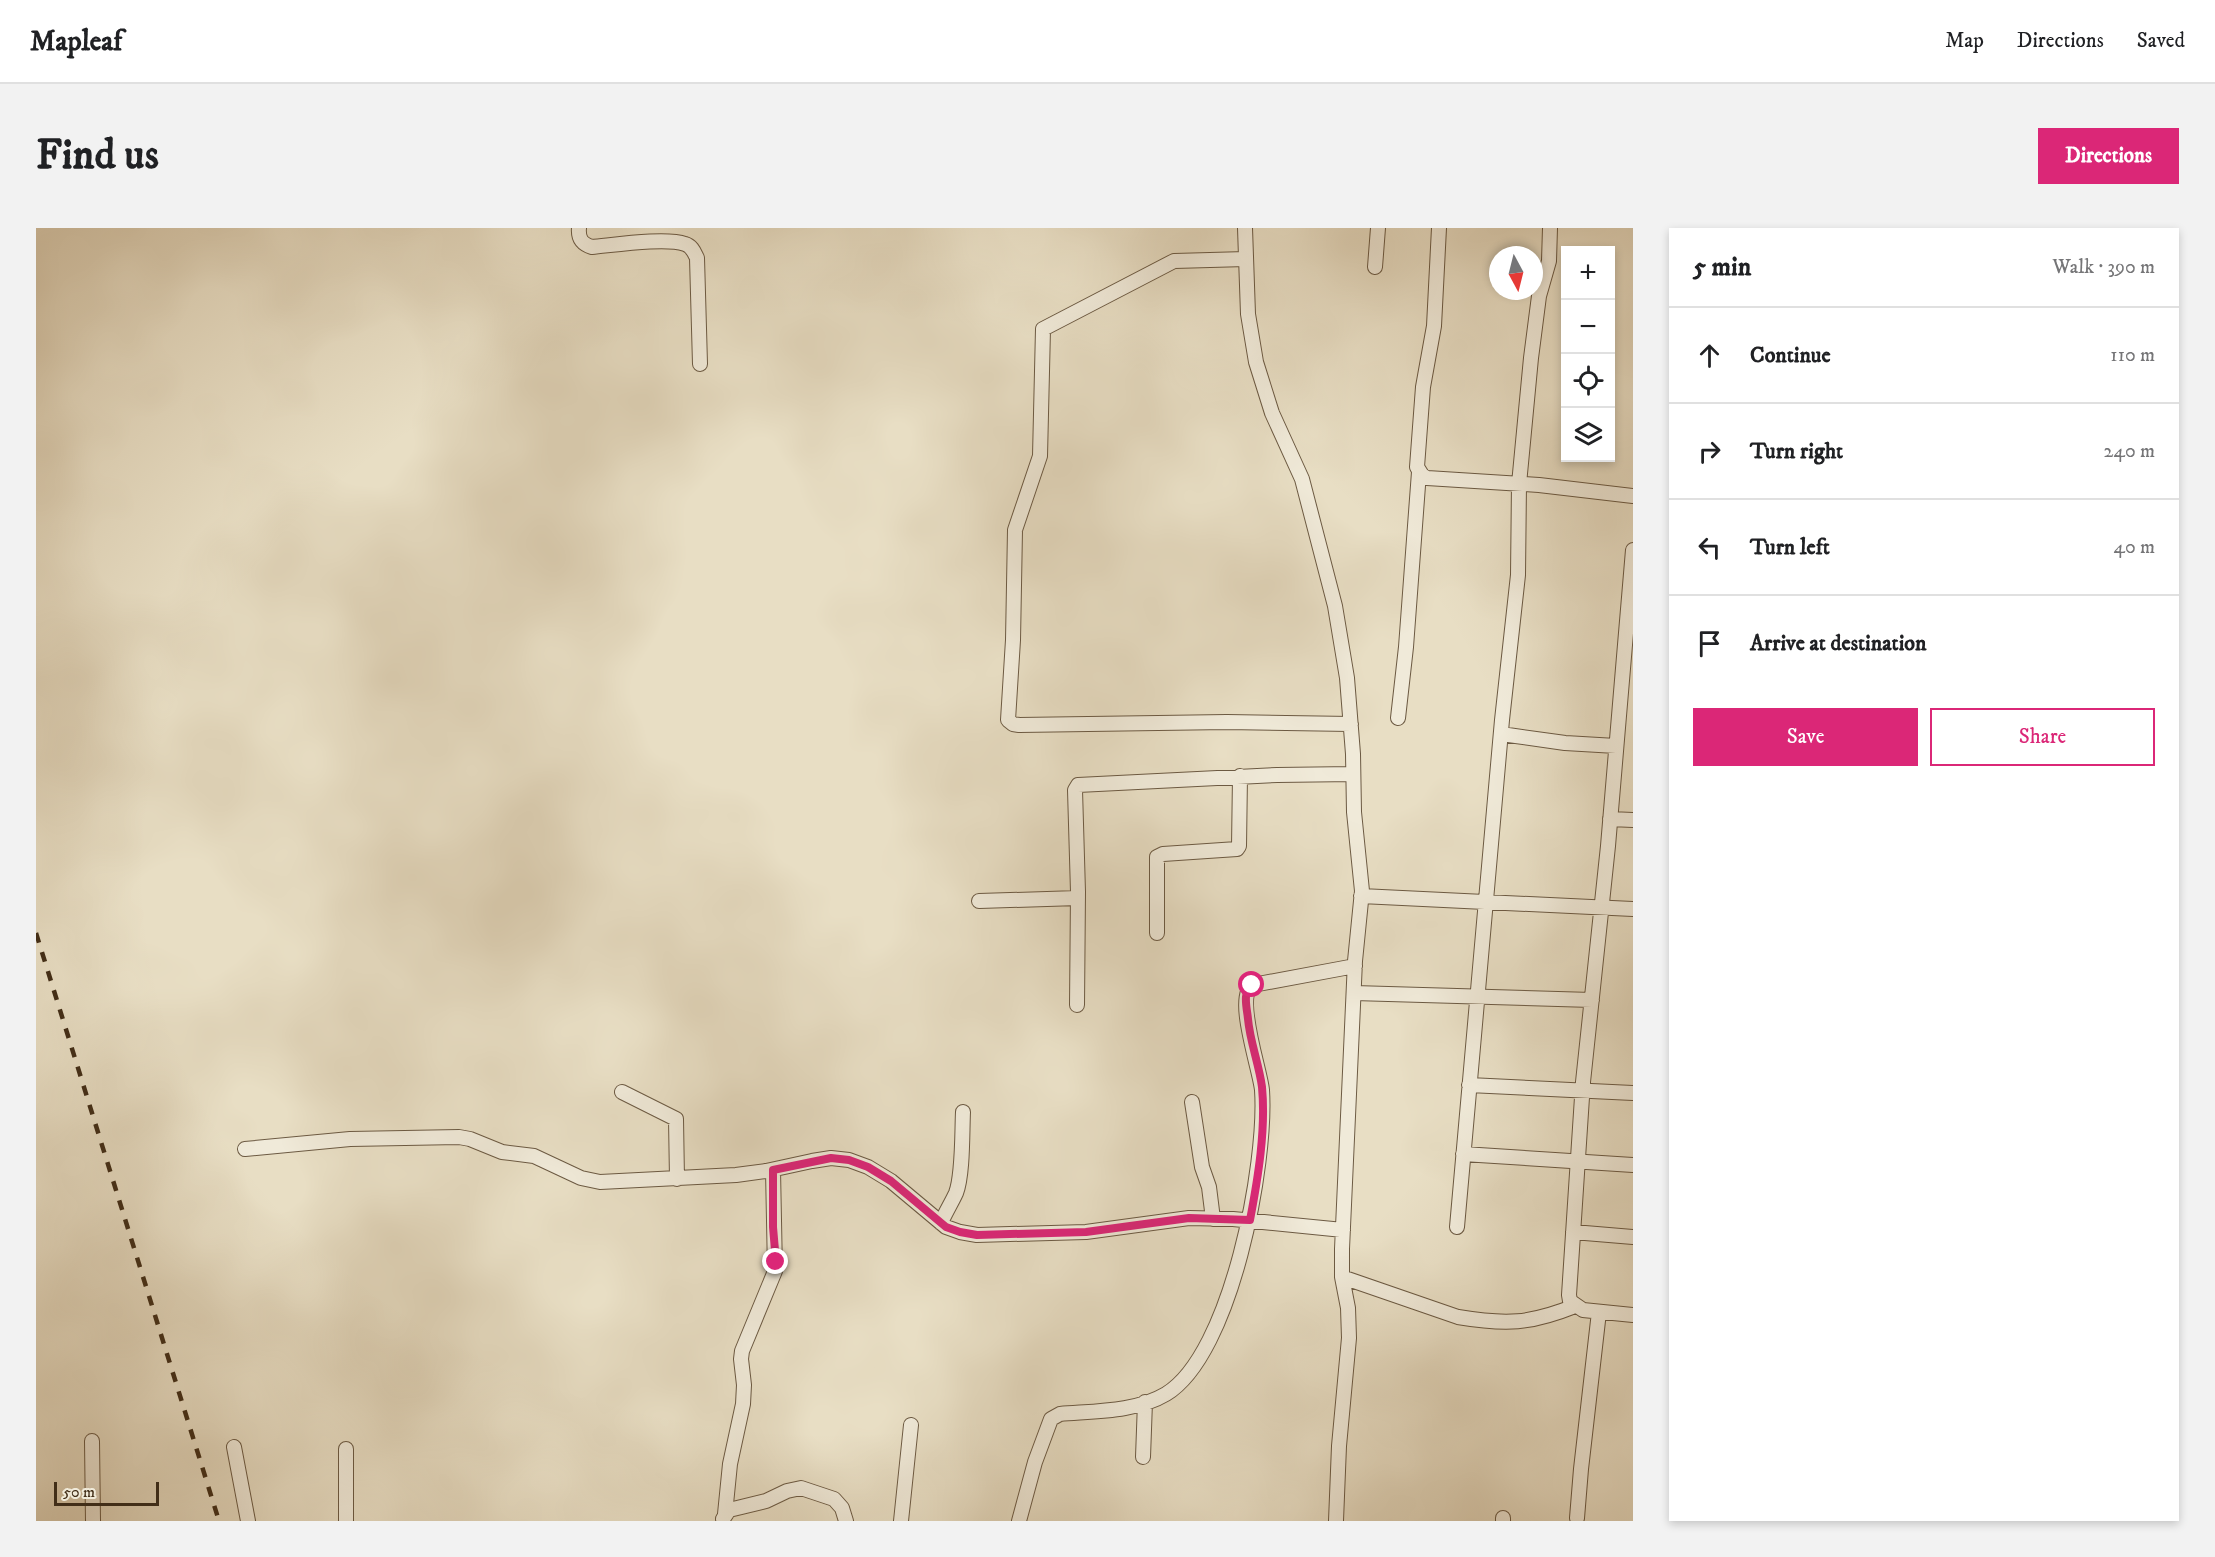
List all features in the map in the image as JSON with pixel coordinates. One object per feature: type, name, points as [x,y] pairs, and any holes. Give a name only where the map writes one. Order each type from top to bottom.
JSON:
[{"type":"street","points":[[579,228],[580,239],[585,245],[592,247],[653,242],[684,244],[693,249],[697,258],[700,364]]},
{"type":"street","points":[[1245,228],[1248,314],[1256,362],[1272,413],[1302,479],[1341,638],[1351,724],[1354,821],[1362,879],[1355,966],[1343,1230],[1342,1277],[1348,1308],[1348,1338],[1339,1446],[1336,1521]]},
{"type":"street","points":[[1375,267],[1378,228]]},
{"type":"street","points":[[1398,718],[1406,647],[1423,387],[1434,327],[1438,228]]},
{"type":"street","points":[[1457,1227],[1501,734],[1518,575],[1519,484],[1531,358],[1539,296],[1548,261],[1550,228]]},
{"type":"street","points":[[1246,259],[1174,261],[1043,329],[1040,456],[1015,530],[1013,640],[1008,720],[1012,724],[1029,725],[1227,722],[1351,724]]},
{"type":"street","points":[[1419,472],[1427,478],[1519,484],[1633,496]]},
{"type":"street","points":[[1633,556],[1583,1090],[1569,1295],[1570,1301],[1575,1306],[1599,1312],[1633,1315]]},
{"type":"street","points":[[1501,734],[1565,743],[1616,746]]},
{"type":"street","points":[[1077,1005],[1078,898],[1075,790],[1078,785],[1240,776],[1353,774]]},
{"type":"street","points":[[1157,933],[1157,857],[1163,854],[1237,849],[1239,846],[1240,776]]},
{"type":"street","points":[[1610,819],[1633,820]]},
{"type":"street","points":[[1362,896],[1633,909]]},
{"type":"street","points":[[979,901],[1078,898]]},
{"type":"street","points":[[1019,1521],[1035,1462],[1051,1419],[1060,1414],[1124,1408],[1158,1398],[1173,1389],[1207,1347],[1224,1306],[1250,1220],[1261,1146],[1263,1107],[1259,1071],[1248,1025],[1247,991],[1252,985],[1355,966]]},
{"type":"street","points":[[1354,993],[1592,1000]]},
{"type":"street","points":[[1469,1085],[1633,1093]]},
{"type":"street","points":[[622,1092],[676,1119],[677,1179]]},
{"type":"street","points":[[1192,1102],[1213,1219]]},
{"type":"street","points":[[941,1223],[948,1205],[955,1196],[959,1178],[963,1112]]},
{"type":"street","points":[[245,1149],[350,1139],[459,1137],[502,1152],[534,1156],[590,1181],[736,1175],[822,1160],[849,1160],[868,1167],[891,1181],[941,1223],[969,1234],[1086,1232],[1189,1218],[1250,1220],[1343,1230]]},
{"type":"street","points":[[1463,1154],[1633,1165]]},
{"type":"street","points":[[724,1517],[730,1464],[743,1404],[742,1351],[770,1285],[776,1262],[773,1227],[773,1170]]},
{"type":"street","points":[[1574,1232],[1633,1237]]},
{"type":"street","points":[[1342,1277],[1458,1317],[1478,1320],[1523,1323],[1575,1306]]},
{"type":"street","points":[[1577,1518],[1599,1312]]},
{"type":"street","points":[[1143,1457],[1145,1402]]},
{"type":"street","points":[[900,1521],[911,1425]]},
{"type":"street","points":[[92,1441],[93,1521]]},
{"type":"street","points":[[234,1447],[249,1521]]},
{"type":"street","points":[[346,1449],[346,1521]]},
{"type":"street","points":[[724,1517],[729,1510],[766,1501],[787,1491],[801,1488],[834,1499],[842,1508],[846,1521]]},
{"type":"railway","points":[[36,933],[219,1521]]},
{"type":"route","points":[[776,1262],[773,1227],[773,1170],[831,1158],[849,1160],[868,1167],[891,1181],[946,1227],[977,1235],[1086,1232],[1189,1218],[1250,1220],[1261,1146],[1263,1107],[1262,1086],[1248,1025],[1246,996],[1252,985]]}]
